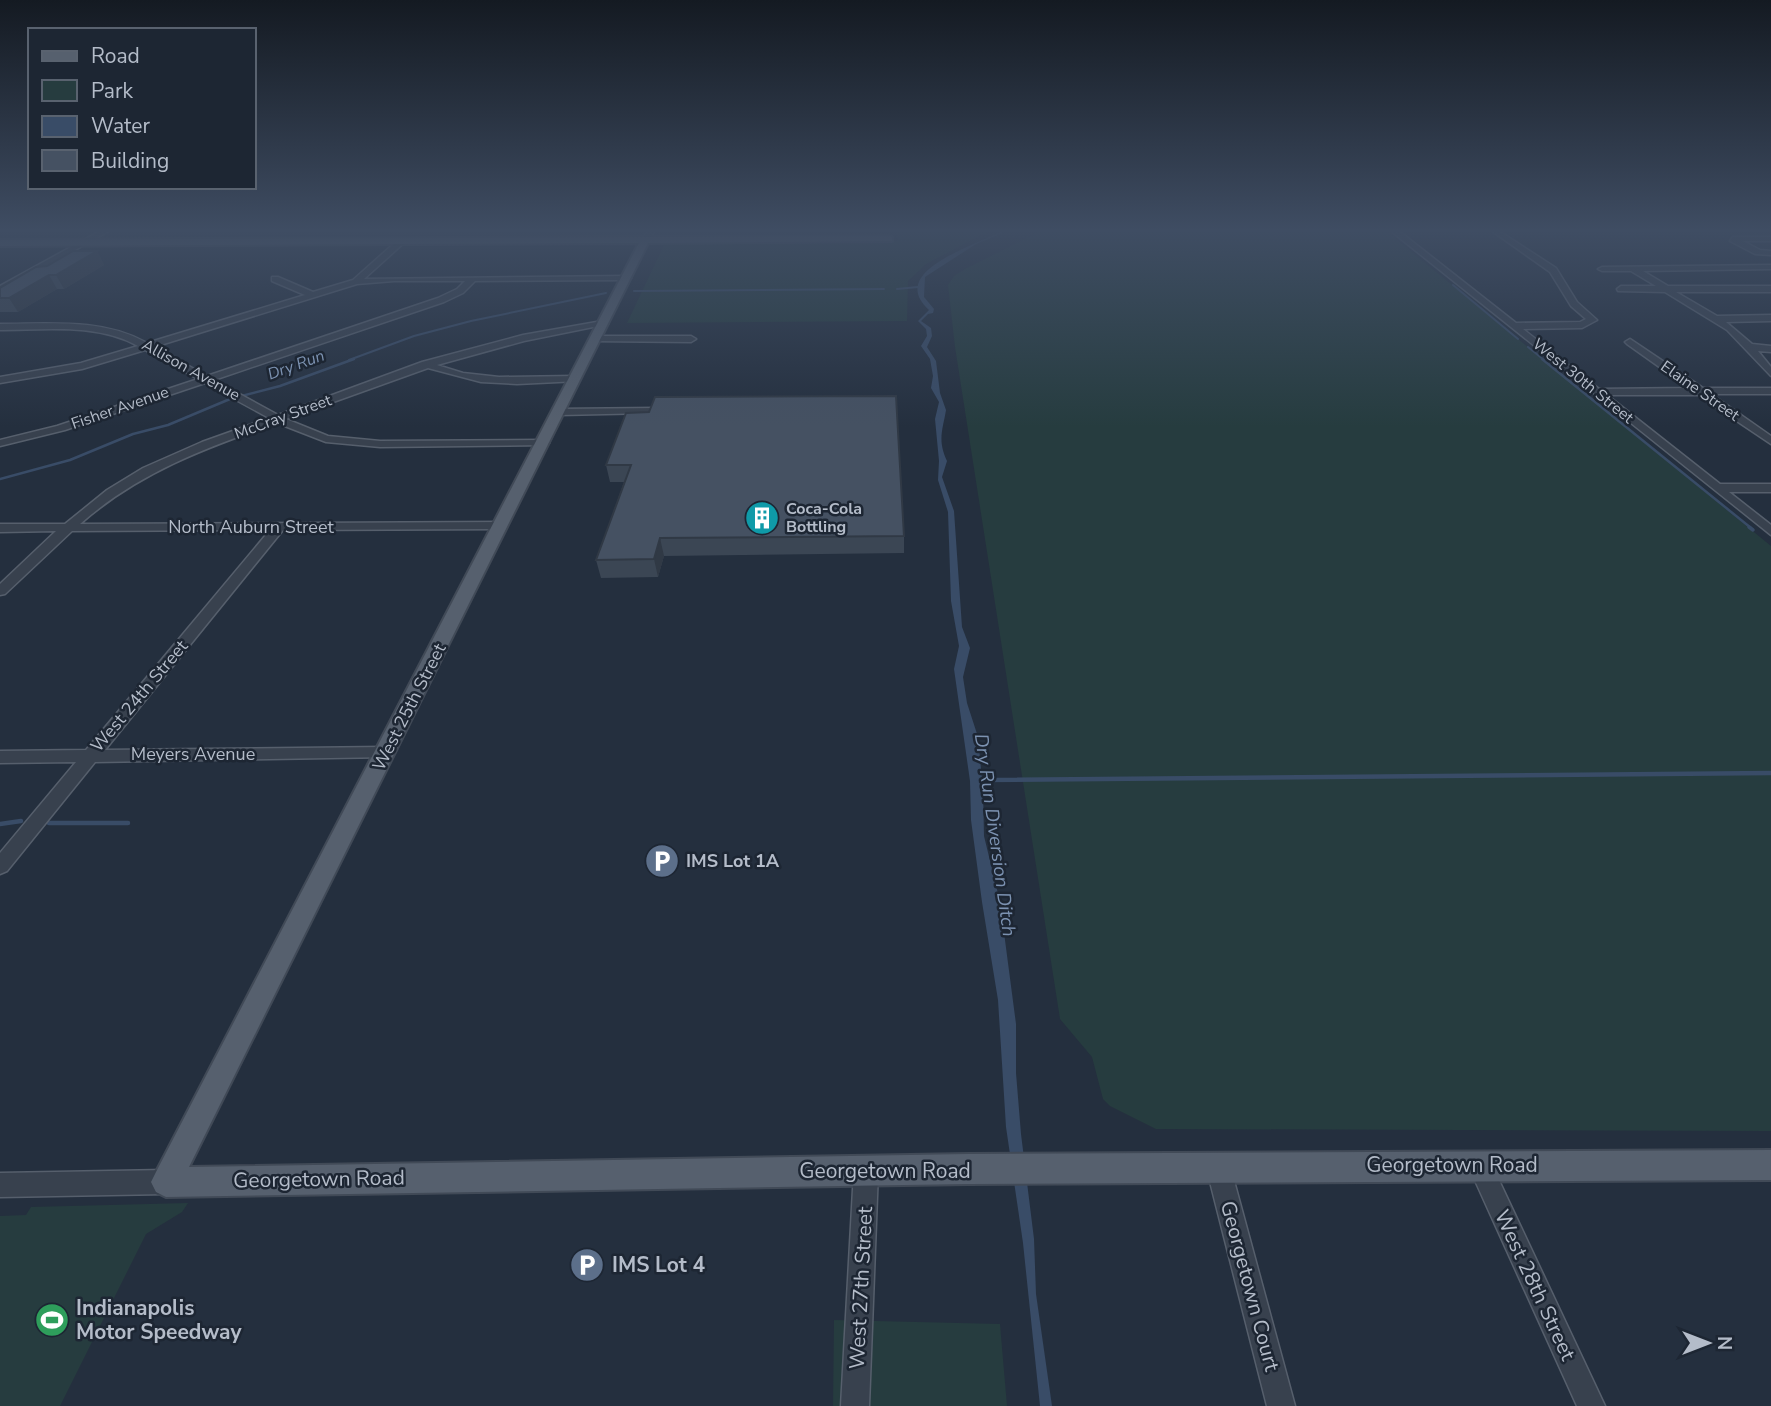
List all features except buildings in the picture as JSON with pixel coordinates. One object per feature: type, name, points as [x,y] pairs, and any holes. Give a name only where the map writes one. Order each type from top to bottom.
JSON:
[{"type":"main road","name":"West 25th Street","points":[[166,1182],[618,297]]},
{"type":"main road","name":"Georgetown Road","points":[[166,1182],[695,1171],[1480,1164],[1771,1165]]},
{"type":"street","points":[[0,380],[68,369],[307,297]]},
{"type":"street","name":"Fisher Avenue","points":[[0,443],[61,428],[449,297]]},
{"type":"street","name":"West 30th Street","points":[[1478,297],[1771,531]]},
{"type":"street","points":[[1515,326],[1582,325],[1592,320],[1569,297]]},
{"type":"street","points":[[1678,297],[1736,332],[1771,373]]},
{"type":"street","points":[[1715,319],[1771,318]]},
{"type":"street","name":"McCray Street","points":[[0,591],[104,498],[155,467],[425,364],[507,340],[605,322]]},
{"type":"street","name":"Allison Avenue","points":[[0,327],[102,329],[126,335],[277,419],[308,434],[348,443],[543,443]]},
{"type":"street","points":[[596,339],[691,339]]},
{"type":"street","name":"Elaine Street","points":[[1630,342],[1771,441]]},
{"type":"street","points":[[1750,347],[1771,349]]},
{"type":"street","points":[[425,364],[450,375],[472,379],[575,379]]},
{"type":"street","points":[[1597,392],[1771,391]]},
{"type":"street","points":[[559,412],[652,410]]},
{"type":"street","points":[[1717,488],[1771,488]]},
{"type":"street","name":"North Auburn Street","points":[[0,528],[501,525]]},
{"type":"street","name":"West 24th Street","points":[[0,866],[279,527]]},
{"type":"street","name":"Meyers Avenue","points":[[0,757],[385,753]]},
{"type":"street","name":"West 28th Street","points":[[1480,1164],[1591,1406]]},
{"type":"street","name":"Georgetown Court","points":[[1218,1166],[1282,1406]]},
{"type":"street","name":"West 27th Street","points":[[855,1406],[866,1171]]},
{"type":"street","name":"Georgetown Road","points":[[0,1185],[166,1182]]},
{"type":"green space","points":[[640,297],[908,297],[907,321],[627,323]]},
{"type":"green space","points":[[949,297],[1466,297],[1771,546],[1771,1131],[1156,1129],[1110,1106],[1103,1099],[1092,1057],[1060,1019]]},
{"type":"green space","name":"Indianapolis Motor Speedway","points":[[188,1203],[182,1212],[146,1234],[60,1406],[0,1406],[0,1216],[26,1215],[31,1207]]},
{"type":"green space","points":[[834,1320],[1000,1324],[1007,1406],[833,1406]]},
{"type":"water","points":[[919,297],[924,297],[934,309],[933,313],[921,321],[931,328],[932,336],[927,347],[936,361],[940,393],[946,410],[941,441],[947,461],[942,477],[954,511],[962,627],[970,648],[963,677],[967,703],[978,737],[984,836],[1000,902],[1016,1024],[1016,1073],[1034,1239],[1036,1294],[1052,1406],[1040,1406],[1023,1243],[1006,1127],[998,1000],[971,820],[970,781],[954,669],[959,646],[951,601],[948,512],[938,480],[935,419],[939,402],[931,388],[933,376],[930,359],[921,346],[927,336],[926,329],[918,321],[929,310]]},
{"type":"waterway","name":"Dry Run","points":[[349,360],[414,336],[589,297]]},
{"type":"waterway","points":[[1467,297],[1518,339]]},
{"type":"waterway","points":[[1528,347],[1544,360]]},
{"type":"waterway","name":"Dry Run","points":[[0,479],[70,460],[133,434],[168,425],[230,399],[280,386],[354,359]]},
{"type":"waterway","points":[[1542,359],[1751,528]]},
{"type":"waterway","points":[[1749,527],[1753,530]]},
{"type":"waterway","name":"Dry Run Diversion Ditch","points":[[979,780],[1771,773]]},
{"type":"waterway","points":[[0,824],[21,821]]},
{"type":"waterway","points":[[49,823],[128,823]]},
{"type":"place","name":"Coca-Cola Bottling","points":[[762,518]]},
{"type":"place","name":"IMS Lot 1A","points":[[662,861]]},
{"type":"place","name":"IMS Lot 4","points":[[587,1265]]},
{"type":"place","name":"Indianapolis Motor Speedway","points":[[52,1320]]}]
